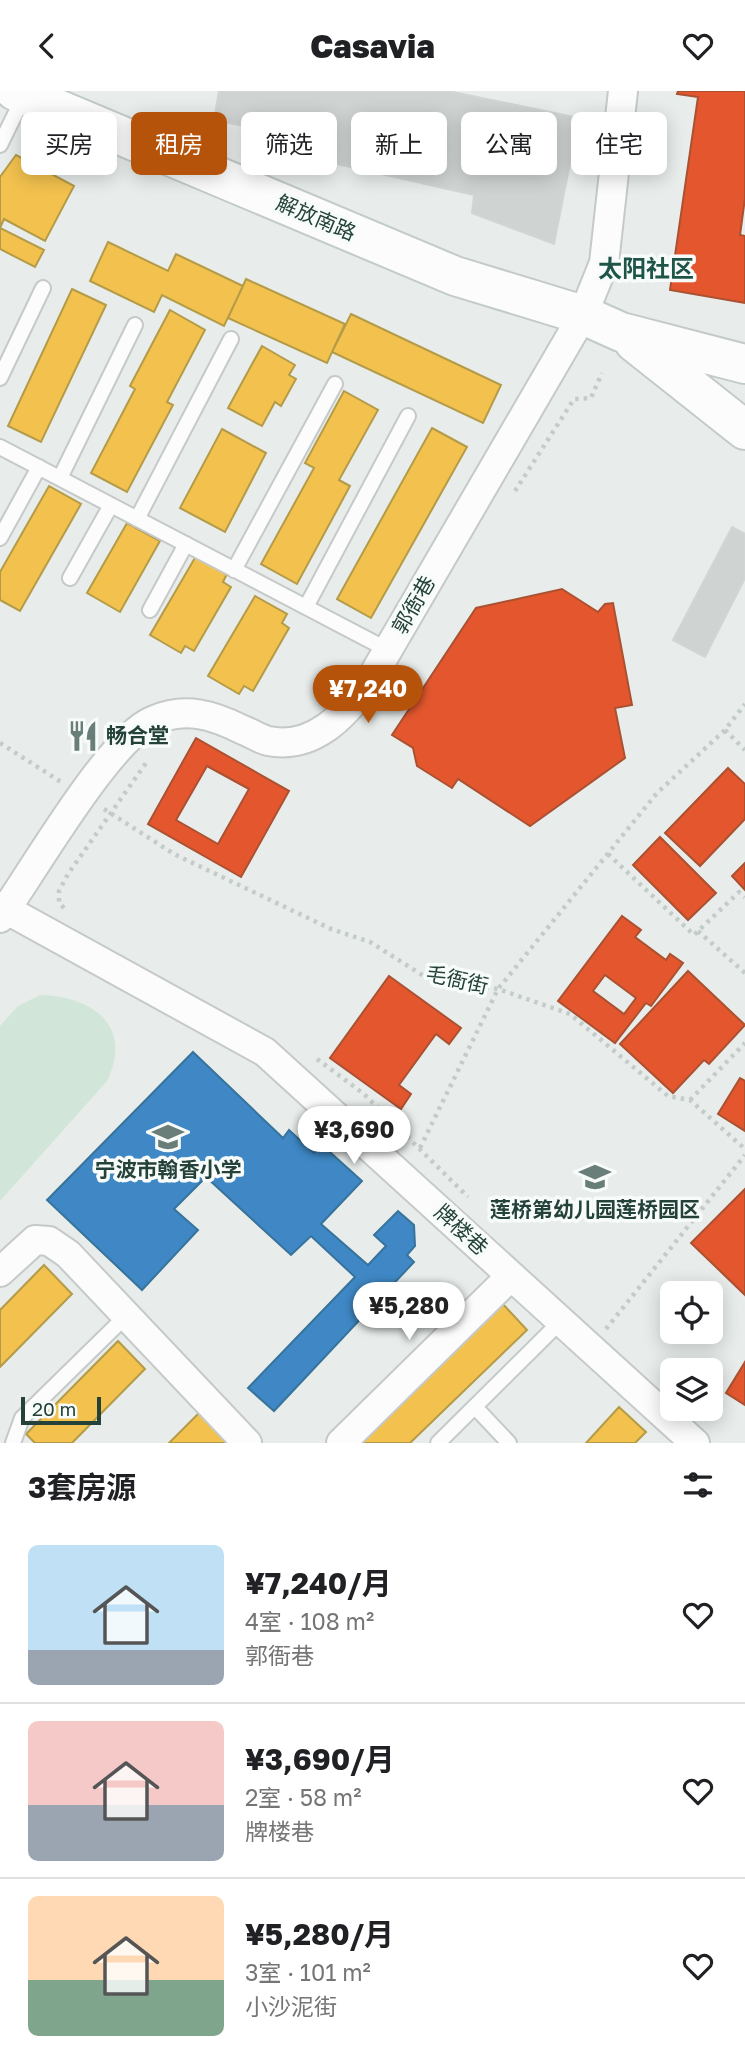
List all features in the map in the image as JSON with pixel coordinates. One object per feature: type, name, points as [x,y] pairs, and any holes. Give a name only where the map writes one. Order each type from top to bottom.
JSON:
[{"type":"main road","name":"解放南路","points":[[20,93],[421,263],[583,315],[621,332],[745,364]]},
{"type":"main road","name":"解放南路","points":[[621,332],[745,430]]},
{"type":"street","name":"郭衙巷","points":[[2,911],[121,743],[150,722],[172,714],[197,713],[216,717],[268,741],[313,737],[346,714],[388,650],[583,315],[604,263],[623,91]]},
{"type":"street","name":"牌楼巷","points":[[2,911],[265,1052],[695,1443]]},
{"type":"street","points":[[0,1272],[36,1240],[49,1241],[68,1254],[247,1443]]},
{"type":"street","points":[[341,1443],[512,1276]]},
{"type":"lane","points":[[0,145],[20,93]]},
{"type":"lane","points":[[0,378],[43,288]]},
{"type":"lane","points":[[60,478],[135,325]]},
{"type":"lane","points":[[137,519],[231,339]]},
{"type":"lane","points":[[234,570],[335,384]]},
{"type":"lane","points":[[306,607],[408,416]]},
{"type":"lane","points":[[0,447],[388,650]]},
{"type":"lane","points":[[0,538],[40,467]]},
{"type":"lane","points":[[70,578],[111,505]]},
{"type":"lane","points":[[150,610],[186,544]]},
{"type":"lane","points":[[13,1443],[22,1417],[127,1316]]},
{"type":"lane","points":[[438,1443],[561,1321]]},
{"type":"lane","points":[[475,1407],[509,1443]]},
{"type":"path","points":[[514,492],[574,399],[591,398],[602,373]]},
{"type":"path","points":[[420,1148],[498,989],[657,793],[725,730],[745,704]]},
{"type":"path","points":[[725,730],[745,750]]},
{"type":"path","name":"毛衙街","points":[[0,743],[174,854],[331,929],[370,942],[427,978],[498,989],[570,1014],[668,1095],[690,1100],[745,1152]]},
{"type":"path","points":[[70,913],[59,903],[59,891],[147,762]]},
{"type":"path","points":[[608,854],[694,935],[739,892],[745,897]]},
{"type":"path","points":[[698,931],[745,972]]},
{"type":"path","points":[[690,1100],[745,1043]]},
{"type":"path","points":[[306,1051],[364,1094],[477,1205]]},
{"type":"path","points":[[591,1348],[745,1152]]},
{"type":"green space","points":[[40,995],[76,1001],[103,1017],[111,1029],[115,1044],[114,1061],[107,1081],[0,1201],[0,1026],[18,1006]]},
{"type":"building: 住宅","points":[[16,155],[21,158],[21,175],[53,175],[74,186],[45,241],[4,219],[0,228],[0,177]]},
{"type":"building: 住宅","points":[[0,228],[44,250],[35,267],[0,249]]},
{"type":"building: 住宅","points":[[108,242],[168,271],[176,254],[243,286],[224,326],[162,295],[154,312],[90,281]]},
{"type":"building: 住宅","points":[[246,279],[345,324],[327,363],[228,318]]},
{"type":"building: 住宅","points":[[72,289],[106,305],[41,442],[8,426]]},
{"type":"building: 住宅","points":[[170,310],[205,330],[167,402],[173,405],[127,492],[91,473],[135,389],[130,386]]},
{"type":"building: 住宅","points":[[351,314],[501,385],[483,423],[332,352]]},
{"type":"building: 住宅","points":[[262,346],[295,365],[289,375],[296,379],[281,406],[275,402],[262,426],[228,408]]},
{"type":"building: 住宅","points":[[344,391],[378,410],[339,480],[350,486],[297,584],[261,564],[314,468],[305,463]]},
{"type":"building: 住宅","points":[[432,428],[467,447],[371,618],[337,599]]},
{"type":"building: 住宅","points":[[222,429],[266,453],[225,532],[180,508]]},
{"type":"building: 住宅","points":[[49,486],[81,504],[20,611],[0,600],[0,572]]},
{"type":"building: 住宅","points":[[127,523],[160,541],[120,612],[87,593]]},
{"type":"building: 住宅","points":[[196,556],[227,574],[223,582],[231,587],[194,651],[185,646],[181,653],[150,635]]},
{"type":"building: 住宅","points":[[255,596],[287,614],[282,623],[289,628],[253,691],[244,686],[239,694],[208,676]]},
{"type":"building: 住宅","points":[[44,1265],[72,1294],[0,1367],[0,1310]]},
{"type":"building: 住宅","points":[[501,1302],[527,1330],[410,1443],[355,1443]]},
{"type":"building: 住宅","points":[[118,1341],[145,1369],[72,1443],[35,1443],[26,1434]]},
{"type":"building: 住宅","points":[[619,1407],[646,1432],[635,1443],[586,1443]]},
{"type":"building: 住宅","points":[[200,1412],[228,1440],[224,1443],[169,1443]]},
{"type":"building: 商业","points":[[678,91],[745,91],[745,198],[740,235],[745,236],[745,303],[670,290],[698,97],[677,94]]},
{"type":"building: 商业","points":[[562,589],[598,612],[605,604],[613,603],[632,705],[615,708],[625,758],[530,826],[458,779],[452,788],[417,766],[413,748],[392,735],[476,608]]},
{"type":"building: 商业","points":[[196,738],[289,791],[241,877],[148,824]],"holes":[[[207,766],[249,789],[218,844],[176,820]]]},
{"type":"building: 商业","points":[[728,768],[745,784],[745,819],[700,866],[665,833]]},
{"type":"building: 商业","points":[[660,837],[716,893],[688,920],[633,865]]},
{"type":"building: 商业","points":[[745,863],[745,890],[732,876]]},
{"type":"building: 商业","points":[[622,916],[641,930],[635,937],[666,960],[670,954],[683,963],[651,1006],[646,1003],[615,1043],[558,1001]],"holes":[[[605,975],[636,998],[624,1014],[593,991]]]},
{"type":"building: 商业","points":[[688,971],[745,1025],[709,1064],[704,1060],[673,1093],[620,1044]]},
{"type":"building: 商业","points":[[389,976],[461,1028],[449,1044],[436,1034],[399,1085],[411,1094],[401,1109],[330,1058]]},
{"type":"building: 商业","points":[[740,1078],[745,1081],[745,1131],[718,1114]]},
{"type":"building: 商业","points":[[745,1189],[745,1295],[691,1243]]},
{"type":"building: 商业","points":[[745,1362],[745,1405],[726,1393]]},
{"type":"building: 学校","points":[[193,1052],[283,1138],[289,1130],[314,1153],[322,1145],[362,1181],[321,1224],[368,1265],[386,1246],[374,1235],[398,1211],[414,1225],[415,1246],[407,1255],[414,1262],[274,1411],[248,1388],[355,1277],[311,1236],[291,1255],[206,1177],[174,1209],[198,1230],[142,1290],[47,1200]]},
{"type":"building: 其他","points":[[219,91],[448,91],[550,112],[461,112],[461,175],[557,175],[557,113],[571,116],[571,158],[554,244],[472,213],[474,195],[386,175],[447,175],[447,112],[351,112],[351,167],[337,164],[337,112],[241,112],[241,126],[227,123],[227,112],[215,112]]},
{"type":"building: 其他","points":[[732,527],[745,534],[745,578],[705,657],[673,640]]},
{"type":"place","name":"畅合堂","points":[[83,736]]},
{"type":"place","name":"宁波市翰香小学","points":[[168,1137]]},
{"type":"place","name":"莲桥第幼儿园莲桥园区","points":[[595,1177]]},
{"type":"district","name":"太阳社区","points":[[646,269]]}]
